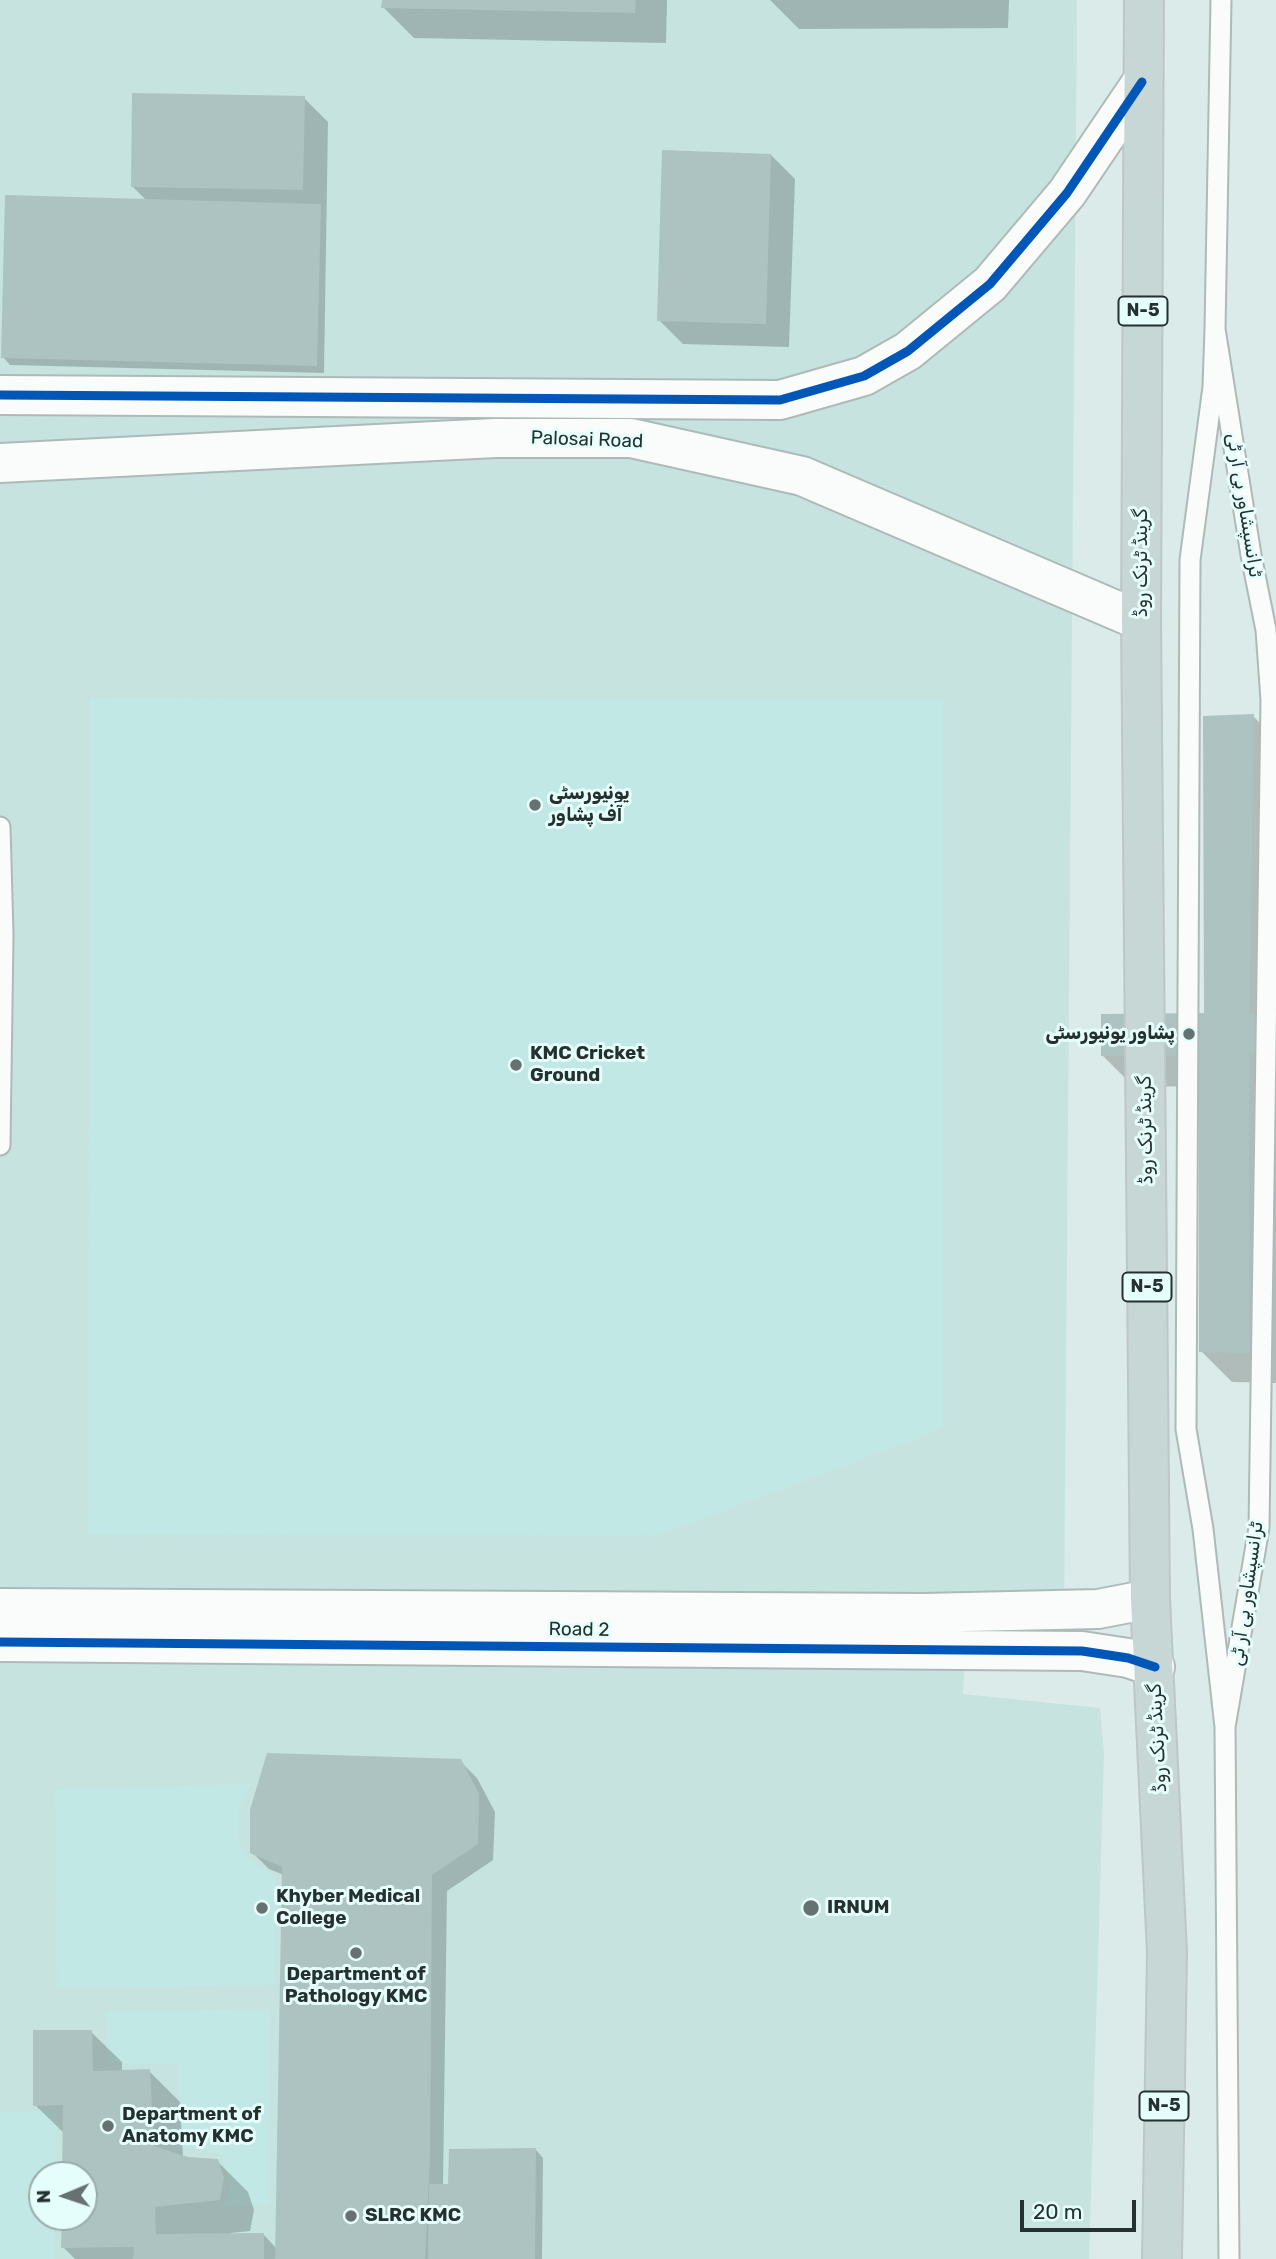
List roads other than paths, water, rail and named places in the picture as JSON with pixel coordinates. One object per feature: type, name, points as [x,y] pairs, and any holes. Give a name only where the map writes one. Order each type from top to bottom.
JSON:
[{"type":"highway","name":"گرینڈ ٹرنک روڈ","points":[[1144,0],[1141,621],[1150,1599],[1167,1953],[1161,2259]]},
{"type":"street","points":[[0,395],[495,396],[780,400],[864,376],[908,351],[990,284],[1067,192],[1142,82]]},
{"type":"street","points":[[495,396],[495,438]]},
{"type":"street","name":"Palosai Road","points":[[0,463],[495,438],[631,438],[802,476],[1141,621]]},
{"type":"street","name":"Road 2","points":[[0,1608],[924,1613],[1098,1609],[1150,1599]]},
{"type":"street","name":"Road 2","points":[[0,1642],[1082,1651],[1128,1658],[1155,1667]]},
{"type":"lane","name":"ٹرانسپشاور بی آر ٹی","points":[[1221,0],[1213,387],[1190,560],[1186,1429],[1203,1529],[1225,1727],[1229,2259]]},
{"type":"lane","name":"ٹرانسپشاور بی آر ٹی","points":[[1215,329],[1251,555],[1266,630],[1271,699],[1259,1528],[1225,1727]]},
{"type":"lane","points":[[0,827],[0,1145]]},
{"type":"place","name":"یونیورسٹی آف پشاور","points":[[535,805]]},
{"type":"place","name":"پشاور یونیورسٹی","points":[[1189,1034]]},
{"type":"place","name":"KMC Cricket Ground","points":[[516,1065]]},
{"type":"place","name":"Khyber Medical College","points":[[262,1908]]},
{"type":"place","name":"IRNUM","points":[[811,1908]]},
{"type":"place","name":"Department of Pathology KMC","points":[[356,1953]]},
{"type":"place","name":"Department of Anatomy KMC","points":[[108,2126]]},
{"type":"place","name":"SLRC KMC","points":[[351,2216]]}]
